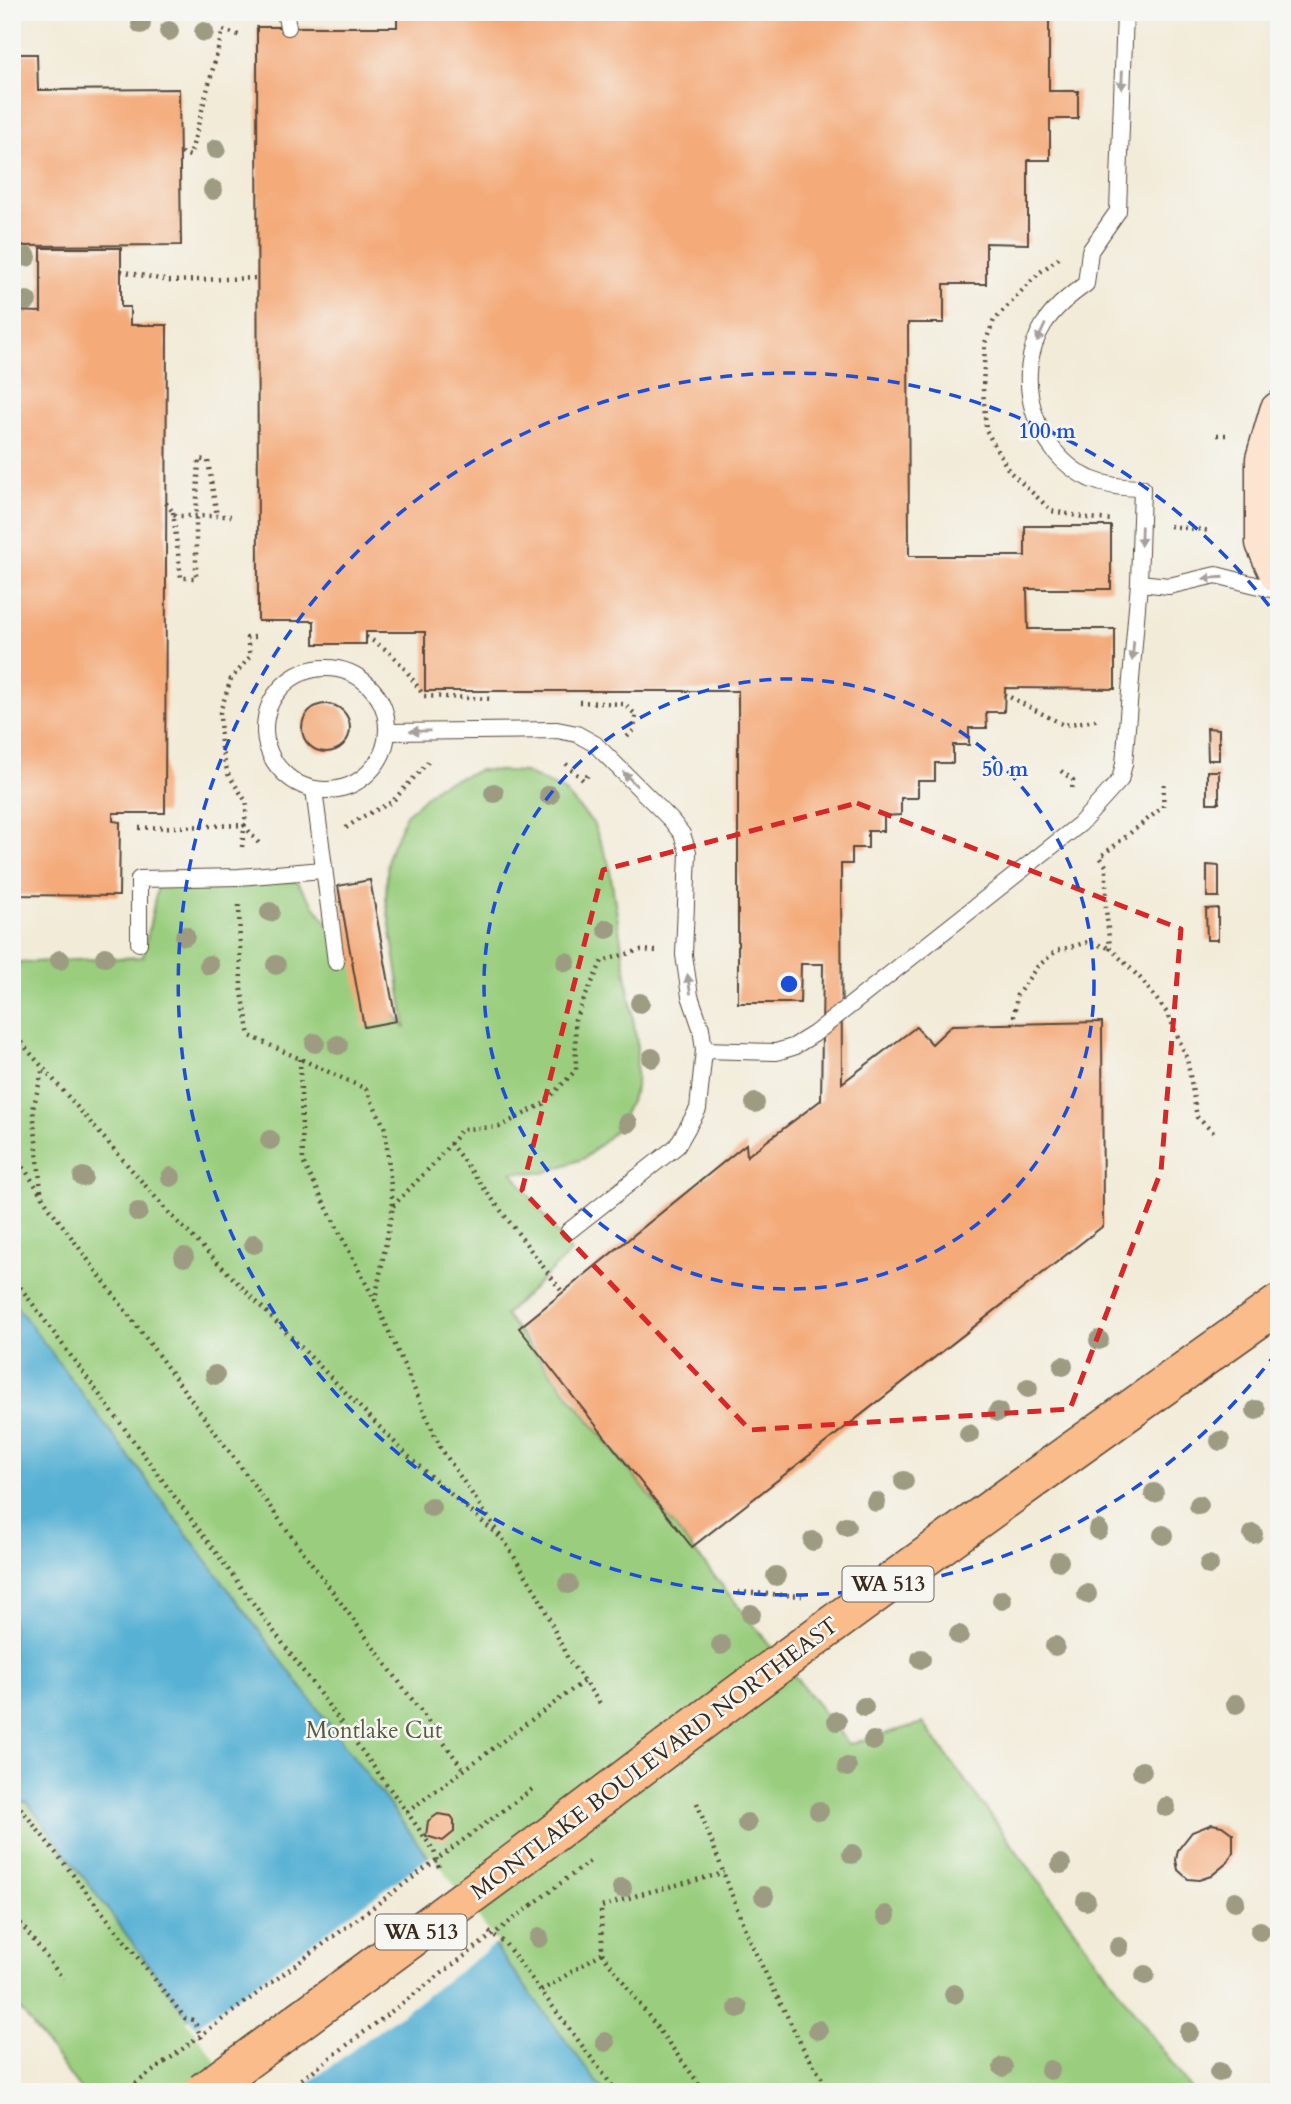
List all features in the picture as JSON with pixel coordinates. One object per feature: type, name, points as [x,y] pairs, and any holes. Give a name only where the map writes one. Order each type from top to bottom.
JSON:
[{"type":"main road","points":[[1279,411],[1265,459],[1265,543],[1279,574]]},
{"type":"main road","name":"MONTLAKE BOULEVARD NORTHEAST","points":[[203,2092],[887,1584],[1279,1304]]},
{"type":"lane","points":[[704,1050],[776,1052],[793,1047],[814,1034],[1080,824],[1121,780],[1139,583],[1142,488],[1118,488],[1089,478],[1065,461],[1045,439],[1033,411],[1028,382],[1032,352],[1043,325],[1062,301],[1086,284],[1090,251],[1118,211],[1125,12]]},
{"type":"lane","points":[[1139,583],[1169,586],[1216,575],[1279,591]]},
{"type":"lane","points":[[330,668],[349,672],[365,682],[377,696],[385,713],[387,732],[382,752],[372,768],[357,782],[338,789],[314,789],[299,784],[283,773],[272,758],[266,740],[265,721],[270,704],[287,682],[312,669],[330,668]]},
{"type":"lane","points":[[387,732],[557,730],[577,734],[595,744],[682,834],[688,852],[684,954],[690,996],[701,1028],[704,1050],[698,1109],[677,1146],[569,1231]]},
{"type":"lane","points":[[314,789],[336,962]]},
{"type":"lane","points":[[139,943],[139,879],[239,877],[323,870]]},
{"type":"path","points":[[181,153],[190,156],[223,30],[242,36]]},
{"type":"path","points":[[121,271],[169,281],[257,278]]},
{"type":"path","points":[[1217,435],[1233,435]]},
{"type":"path","points":[[173,512],[181,578],[196,578],[199,459],[208,461],[217,516]]},
{"type":"path","points":[[166,503],[176,516],[231,516]]},
{"type":"path","points":[[1164,526],[1210,531]]},
{"type":"path","points":[[256,637],[247,638],[250,657],[231,679],[220,712],[222,748],[228,774],[247,803],[239,877],[241,987],[250,1036],[366,1089],[385,1128],[393,1206],[374,1300]]},
{"type":"path","points":[[366,637],[398,659],[424,696]]},
{"type":"path","points":[[562,761],[583,780],[634,730],[636,715]]},
{"type":"path","points":[[342,837],[345,829],[360,818],[392,802],[426,762],[435,759]]},
{"type":"path","points":[[1061,771],[1073,780],[1072,792]]},
{"type":"path","points":[[1110,948],[1106,866],[1100,857],[1163,807],[1164,784]]},
{"type":"path","points":[[139,828],[244,825]]},
{"type":"path","points":[[1013,1024],[1017,995],[1037,967],[1056,951],[1087,942],[1110,948],[1140,978],[1168,1014],[1187,1058],[1197,1117],[1217,1136]]},
{"type":"path","points":[[393,1206],[462,1129],[499,1127],[542,1104],[576,1070],[575,1019],[602,961],[641,950],[684,954]]},
{"type":"path","points":[[12,1032],[180,1224],[414,1462],[505,1542]]},
{"type":"path","points":[[300,1059],[303,1162],[374,1300],[440,1447],[505,1542],[538,1595],[568,1659],[602,1706]]},
{"type":"path","points":[[41,1193],[33,1110],[43,1068]]},
{"type":"path","points":[[450,1143],[563,1293]]},
{"type":"path","points":[[12,1149],[41,1193],[464,1770]]},
{"type":"path","points":[[12,1276],[407,1812],[434,1850],[440,1874]]},
{"type":"path","points":[[407,1812],[584,1681]]},
{"type":"path","points":[[124,2092],[535,1787]]},
{"type":"path","points":[[12,1797],[185,2018]]},
{"type":"path","points":[[697,1803],[749,1940],[802,2046],[830,2092]]},
{"type":"path","points":[[285,2092],[590,1861]]},
{"type":"path","points":[[705,2092],[602,1953],[601,1907],[724,1873]]},
{"type":"path","points":[[12,1912],[63,1979]]},
{"type":"path","points":[[487,1931],[504,1942],[617,2092]]},
{"type":"path","points":[[541,1991],[602,1953]]},
{"type":"highlighted area","points":[[857,803],[1181,929],[1161,1171],[1070,1409],[750,1430],[522,1190],[603,870]]},
{"type":"green space","name":"Montlake Cut","points":[[480,770],[524,772],[564,791],[593,823],[609,864],[637,1044],[636,1088],[618,1128],[585,1158],[544,1173],[512,1172],[571,1252],[505,1315],[849,1744],[923,1723],[1193,2092],[82,2092],[12,1998],[12,963],[143,957],[158,885],[296,881],[406,1029],[386,899],[388,856],[406,815],[438,785]]},
{"type":"water","name":"Montlake Cut","points":[[12,1300],[604,2092],[244,2092],[28,1803],[20,1801],[12,1790]]},
{"type":"pier","points":[[432,1855],[497,1943],[296,2092],[239,2092],[187,2021],[190,2019],[196,2026]]},
{"type":"building","points":[[397,12],[1049,14],[1049,91],[1078,91],[1078,119],[1050,119],[1050,160],[1028,160],[1028,244],[986,243],[986,284],[944,284],[944,323],[908,323],[909,556],[1025,556],[1025,526],[1111,526],[1111,589],[1027,589],[1028,629],[1115,629],[1115,689],[1005,688],[1004,712],[986,712],[987,728],[969,728],[969,745],[953,745],[953,763],[935,763],[935,781],[918,781],[918,798],[901,798],[901,815],[884,816],[884,831],[868,831],[868,848],[852,848],[852,864],[841,864],[842,1083],[916,1027],[932,1044],[952,1025],[1102,1022],[1103,1226],[692,1547],[519,1328],[746,1144],[747,1156],[821,1100],[823,964],[801,964],[800,1003],[738,1003],[738,691],[425,691],[425,632],[366,632],[366,644],[314,644],[314,621],[258,621],[257,27],[397,27]]},
{"type":"building","points":[[12,54],[37,54],[38,90],[179,89],[181,245],[12,246]]},
{"type":"building","points":[[41,248],[121,248],[121,307],[130,307],[130,325],[167,325],[165,813],[113,813],[113,821],[120,822],[119,896],[12,895],[12,311],[41,312]]},
{"type":"building","points":[[326,704],[343,711],[350,728],[343,745],[326,752],[309,745],[302,728],[309,711]]},
{"type":"building","points":[[1207,728],[1219,729],[1219,760],[1208,760]]},
{"type":"building","points":[[1207,771],[1219,771],[1219,803],[1207,803]]},
{"type":"building","points":[[1207,865],[1219,866],[1219,897],[1207,897]]},
{"type":"building","points":[[370,880],[396,1021],[364,1027],[338,886]]},
{"type":"building","points":[[1218,908],[1218,940],[1207,940],[1206,909]]},
{"type":"building","points":[[438,1814],[451,1816],[454,1820],[454,1832],[443,1841],[426,1836],[428,1821]]},
{"type":"building","points":[[1212,1824],[1222,1826],[1233,1834],[1233,1852],[1228,1862],[1211,1876],[1199,1880],[1188,1879],[1178,1870],[1178,1850],[1192,1832]]}]
